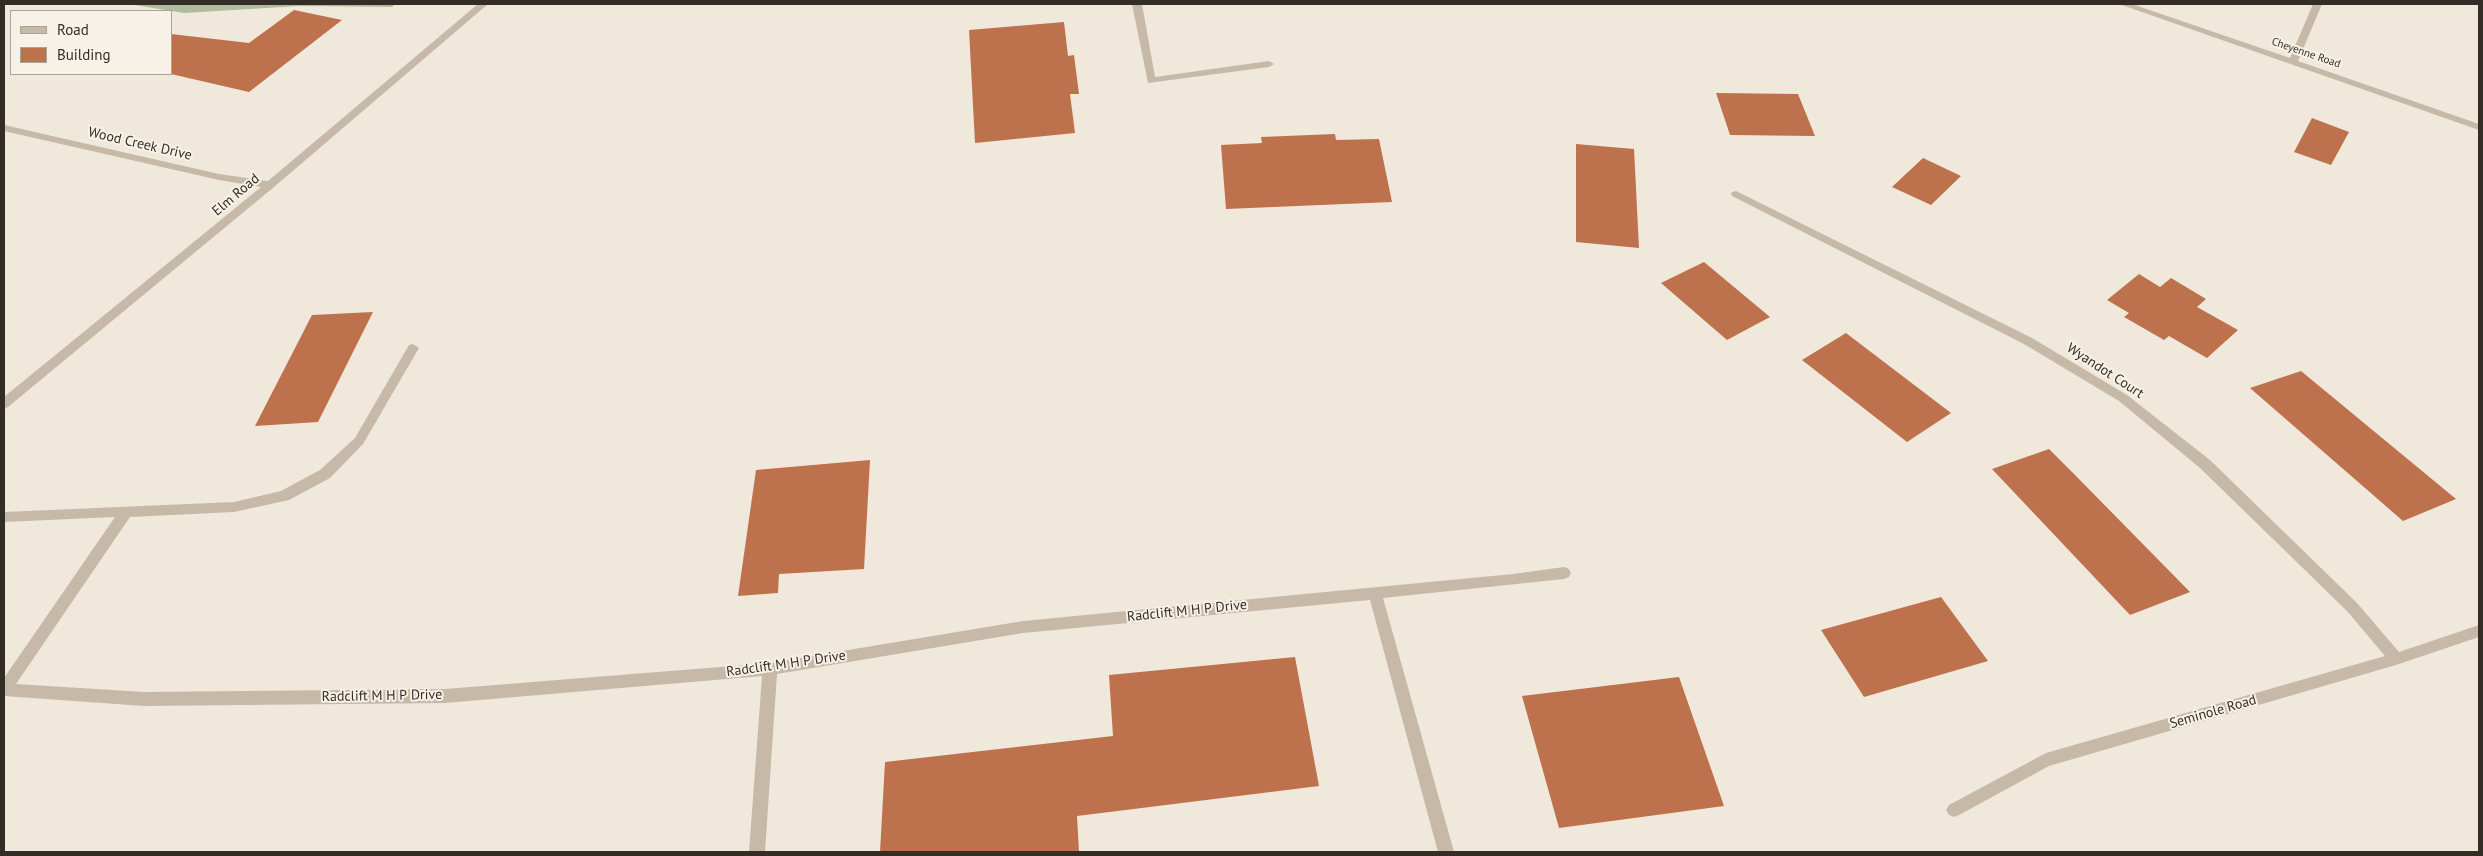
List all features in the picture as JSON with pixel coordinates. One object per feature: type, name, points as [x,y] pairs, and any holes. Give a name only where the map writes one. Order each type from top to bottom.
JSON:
[{"type":"street","name":"Elm Road","points":[[4,404],[270,185],[483,4]]},
{"type":"street","points":[[1137,4],[1152,81],[1269,64]]},
{"type":"street","name":"Cheyenne Road","points":[[2124,4],[2479,126]]},
{"type":"street","points":[[2292,62],[2318,4]]},
{"type":"street","name":"Wood Creek Drive","points":[[4,128],[220,177],[270,185]]},
{"type":"street","name":"Wyandot Court","points":[[1736,194],[2028,340],[2123,398],[2206,464],[2352,606],[2396,659]]},
{"type":"street","points":[[4,517],[234,507],[284,496],[325,474],[359,441],[413,348]]},
{"type":"street","points":[[4,690],[127,512]]},
{"type":"street","name":"Radclift M H P Drive","points":[[4,690],[144,699],[445,696],[770,669],[1023,627],[1564,573]]},
{"type":"street","points":[[1375,593],[1446,852]]},
{"type":"street","name":"Seminole Road","points":[[1954,810],[2046,760],[2396,659],[2479,631]]},
{"type":"street","points":[[757,852],[770,669]]},
{"type":"green space","points":[[128,4],[395,4],[392,7],[299,6],[184,13]]},
{"type":"building","points":[[294,10],[342,20],[249,92],[172,74],[172,34],[249,43]]},
{"type":"building","points":[[1064,22],[1068,56],[1074,55],[1079,94],[1070,94],[1075,133],[975,143],[969,30]]},
{"type":"building","points":[[1716,93],[1798,94],[1815,136],[1730,135]]},
{"type":"building","points":[[2312,118],[2349,132],[2331,165],[2294,152]]},
{"type":"building","points":[[1335,134],[1336,140],[1379,139],[1392,202],[1226,209],[1221,145],[1262,143],[1261,137]]},
{"type":"building","points":[[1576,144],[1634,149],[1639,248],[1576,242]]},
{"type":"building","points":[[1923,158],[1961,176],[1931,205],[1892,187]]},
{"type":"building","points":[[1704,262],[1770,317],[1727,340],[1661,283]]},
{"type":"building","points":[[2139,274],[2160,287],[2171,278],[2206,299],[2197,307],[2238,330],[2207,358],[2169,336],[2164,340],[2124,317],[2129,313],[2107,300]]},
{"type":"building","points":[[373,312],[318,422],[255,426],[312,315]]},
{"type":"building","points":[[1846,333],[1951,413],[1907,442],[1802,360]]},
{"type":"building","points":[[2301,371],[2456,499],[2403,521],[2250,388]]},
{"type":"building","points":[[2049,449],[2190,592],[2130,615],[1992,469]]},
{"type":"building","points":[[870,460],[864,569],[779,574],[778,593],[738,596],[756,470]]},
{"type":"building","points":[[1941,597],[1988,661],[1864,697],[1821,630]]},
{"type":"building","points":[[1295,657],[1319,786],[1077,816],[1079,852],[880,852],[885,762],[1113,736],[1109,675]]},
{"type":"building","points":[[1679,677],[1724,806],[1559,828],[1522,696]]}]
